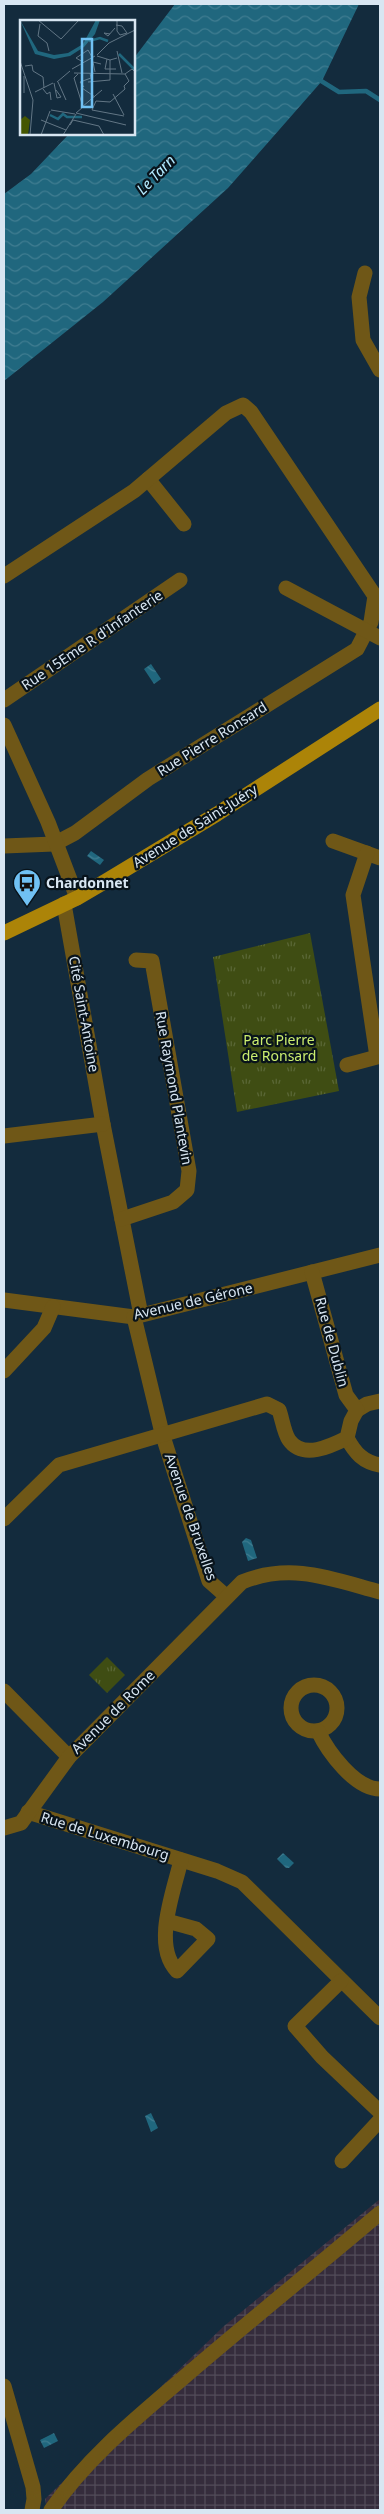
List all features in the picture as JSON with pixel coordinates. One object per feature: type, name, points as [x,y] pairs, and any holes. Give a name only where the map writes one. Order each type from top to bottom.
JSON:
[{"type":"main road","name":"Avenue de Saint-Juéry","points":[[4,933],[71,901],[217,814],[380,709]]},
{"type":"street","points":[[365,273],[359,297],[363,340],[380,370]]},
{"type":"street","name":"Rue Pierre Ronsard","points":[[54,844],[75,833],[148,779],[357,649],[371,622],[375,596],[251,412],[243,405],[226,413],[148,479]]},
{"type":"street","points":[[4,576],[134,491],[148,479],[184,524]]},
{"type":"street","name":"Rue 15Eme R d'Infanterie","points":[[4,700],[180,580]]},
{"type":"street","points":[[286,588],[380,638]]},
{"type":"street","points":[[4,725],[48,822],[54,844],[4,846]]},
{"type":"street","points":[[333,841],[373,856],[353,895],[376,1057],[347,1064]]},
{"type":"street","name":"Cité Saint-Antoine","points":[[54,844],[71,901],[103,1124],[122,1218],[138,1316]]},
{"type":"street","name":"Rue Raymond Plantevin","points":[[122,1218],[173,1202],[187,1190],[189,1171],[152,961],[136,960]]},
{"type":"street","points":[[4,1136],[103,1124]]},
{"type":"street","name":"Avenue de Gérone","points":[[4,1300],[138,1316],[380,1255]]},
{"type":"street","name":"Rue de Dublin","points":[[312,1272],[346,1395],[357,1410]]},
{"type":"street","points":[[4,1370],[44,1328],[53,1307]]},
{"type":"street","name":"Avenue de Bruxelles","points":[[138,1316],[162,1433],[209,1581],[226,1596]]},
{"type":"street","points":[[380,1401],[367,1404],[357,1410],[351,1421],[347,1438],[360,1457],[369,1463],[380,1465]]},
{"type":"street","points":[[4,1520],[59,1465],[162,1433],[267,1404],[279,1410],[288,1440],[298,1448],[311,1450],[327,1448],[347,1438]]},
{"type":"street","name":"Avenue de Rome","points":[[4,1828],[21,1823],[69,1757],[226,1596],[242,1582],[260,1575],[302,1572],[380,1592]]},
{"type":"street","points":[[4,1691],[69,1757]]},
{"type":"street","points":[[318,1731],[335,1759],[366,1787],[380,1789]]},
{"type":"street","name":"Rue de Luxembourg","points":[[28,1812],[217,1871],[242,1882],[380,2018]]},
{"type":"street","name":"Rue de Luxembourg","points":[[167,1921],[181,1860]]},
{"type":"street","points":[[341,1981],[295,2026],[322,2057],[380,2112]]},
{"type":"street","points":[[342,2161],[380,2120]]},
{"type":"street","points":[[51,2510],[64,2491],[92,2459],[153,2403],[380,2213]]},
{"type":"street","points":[[4,2386],[29,2471],[33,2505],[64,2491]]},
{"type":"shaded area","points":[[380,2199],[380,2510],[47,2510],[45,2499],[224,2326]]},
{"type":"green space","name":"Parc Pierre de Ronsard","points":[[310,933],[339,1091],[237,1112],[213,957]]},
{"type":"green space","points":[[107,1657],[125,1675],[107,1693],[89,1675]]},
{"type":"water","name":"Le Tarn","points":[[175,4],[359,4],[322,81],[228,188],[103,302],[4,381],[4,194],[31,174],[68,135],[135,135],[135,57]]},
{"type":"water","points":[[151,664],[161,679],[154,684],[144,669]]},
{"type":"water","points":[[91,851],[104,860],[100,865],[87,856]]},
{"type":"water","points":[[246,1538],[251,1540],[257,1558],[248,1561],[242,1542]]},
{"type":"water","points":[[283,1853],[294,1863],[289,1868],[286,1868],[277,1859]]},
{"type":"water","points":[[151,2113],[158,2128],[151,2132],[145,2116]]},
{"type":"water","points":[[54,2433],[58,2441],[44,2448],[40,2440]]},
{"type":"waterway","points":[[318,79],[339,92],[366,91],[380,100]]},
{"type":"place","name":"Chardonnet","points":[[27,907]]}]
